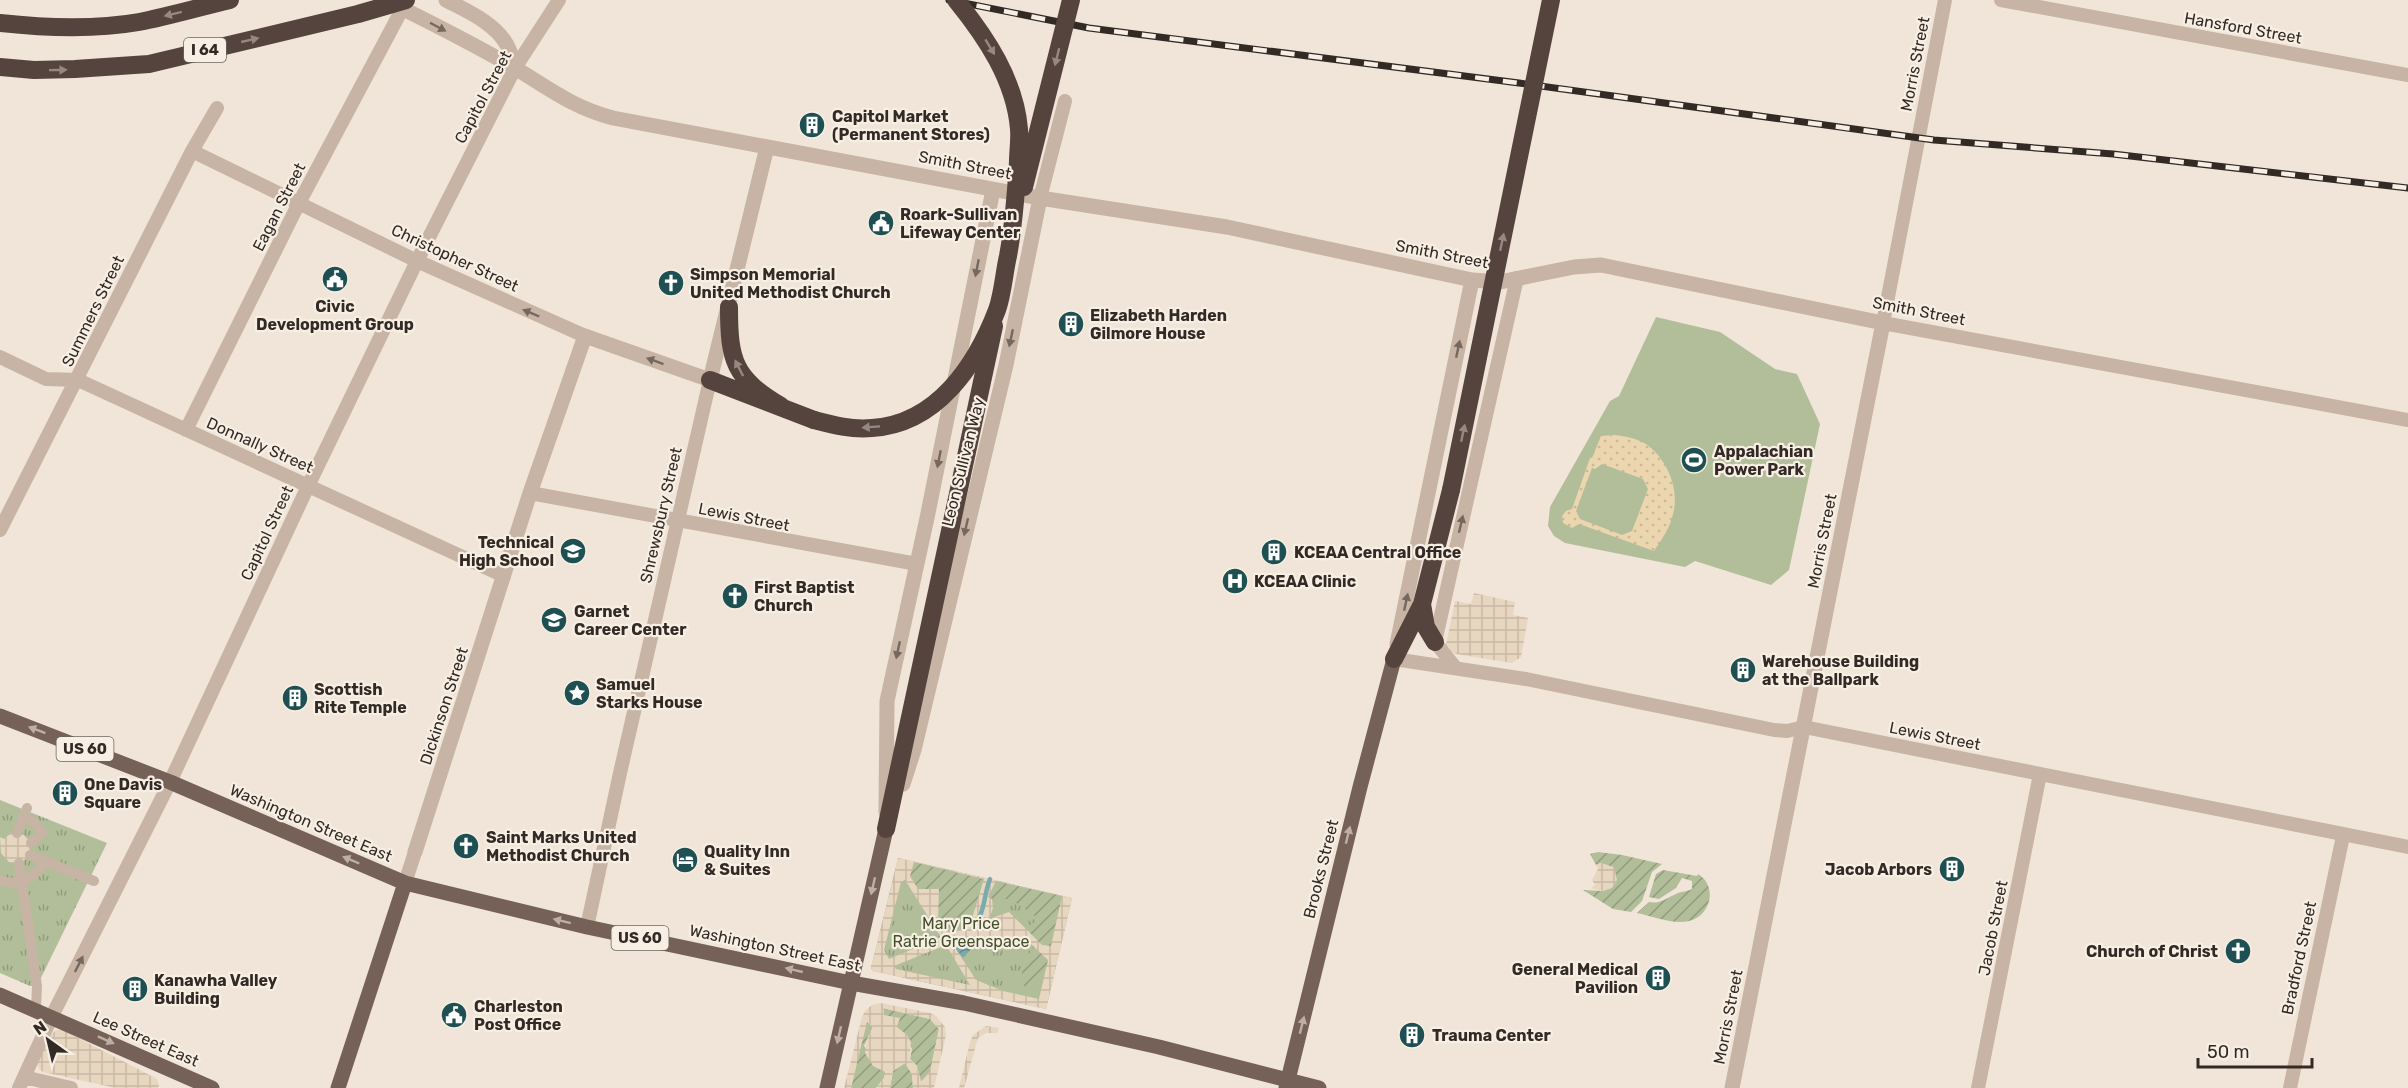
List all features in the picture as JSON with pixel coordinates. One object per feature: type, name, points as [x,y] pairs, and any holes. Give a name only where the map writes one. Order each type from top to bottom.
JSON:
[{"type":"highway","points":[[0,23],[35,27],[87,28],[139,22],[230,0]]},
{"type":"highway","points":[[956,0],[994,52],[1009,87],[1019,129],[1016,218]]},
{"type":"highway","points":[[886,829],[1016,218],[1071,0]]},
{"type":"highway","points":[[1394,659],[1422,604],[1451,490],[1551,0]]},
{"type":"highway","name":"I 64","points":[[0,67],[34,70],[149,64],[405,3]]},
{"type":"highway","points":[[729,307],[730,351],[743,377],[764,396],[781,406]]},
{"type":"highway","points":[[710,380],[814,420],[843,427],[873,428],[902,422],[927,409],[951,390],[969,368],[997,308]]},
{"type":"highway","points":[[1422,604],[1426,627],[1435,642]]},
{"type":"main road","name":"Brooks Street","points":[[1287,1085],[1359,787],[1394,659]]},
{"type":"main road","name":"Washington Street East","points":[[0,716],[170,782],[405,883],[587,927],[851,983],[964,1003],[1159,1047],[1287,1085],[1319,1088]]},
{"type":"main road","name":"Leon Sullivan Way","points":[[827,1088],[886,829]]},
{"type":"main road","name":"Dickinson Street","points":[[338,1088],[405,883]]},
{"type":"main road","name":"Lee Street East","points":[[0,994],[212,1088]]},
{"type":"street","name":"Smith Street","points":[[386,0],[405,3],[515,68],[558,97],[585,110],[614,118],[993,190],[1227,227],[1472,280],[1500,282],[1574,267],[1601,265],[1883,323],[2408,420]]},
{"type":"street","points":[[446,0],[470,12],[495,30],[508,46],[515,68]]},
{"type":"street","name":"Capitol Street","points":[[22,1082],[52,1016],[170,782],[309,484],[417,261],[515,68],[559,0]]},
{"type":"street","points":[[1549,44],[1558,0]]},
{"type":"street","name":"Morris Street","points":[[1732,1088],[1945,0]]},
{"type":"street","name":"Hansford Street","points":[[2001,0],[2408,75]]},
{"type":"street","name":"Eagan Street","points":[[186,430],[298,203],[405,3]]},
{"type":"street","name":"Leon Sullivan Way","points":[[886,829],[914,750],[1005,365],[1040,198],[1065,101]]},
{"type":"street","name":"Summers Street","points":[[0,530],[192,151],[218,108]]},
{"type":"street","name":"Shrewsbury Street","points":[[587,927],[710,380],[766,147]]},
{"type":"street","name":"Christopher Street","points":[[192,151],[417,261],[585,336],[710,380]]},
{"type":"street","name":"Leon Sullivan Way","points":[[886,829],[887,701],[993,190]]},
{"type":"street","points":[[1455,668],[1435,642],[1517,278]]},
{"type":"street","points":[[1394,659],[1472,280]]},
{"type":"street","name":"Dickinson Street","points":[[405,883],[530,493],[585,336]]},
{"type":"street","name":"Donnally Street","points":[[0,357],[46,379],[78,380],[309,484],[504,576]]},
{"type":"street","name":"Lewis Street","points":[[530,493],[678,522],[917,564]]},
{"type":"street","name":"Lewis Street","points":[[1394,659],[1526,679],[1773,730],[1787,731],[1804,727],[2343,836],[2408,847]]},
{"type":"street","name":"Jacob Street","points":[[1978,1088],[2040,774]]},
{"type":"street","points":[[17,833],[25,812],[42,833],[31,843]]},
{"type":"street","name":"Bradford Street","points":[[2290,1088],[2343,836]]},
{"type":"street","points":[[30,855],[94,881]]},
{"type":"street","points":[[0,880],[6,883],[21,882],[37,872],[45,860]]},
{"type":"street","points":[[19,863],[37,986],[36,1009]]},
{"type":"street","points":[[22,1082],[71,1088]]},
{"type":"green space","name":"Appalachian Power Park","points":[[1656,317],[1720,332],[1775,369],[1797,374],[1820,424],[1789,570],[1771,585],[1695,561],[1685,567],[1565,543],[1554,536],[1548,526],[1550,507],[1610,401],[1619,396]]},
{"type":"green space","points":[[0,800],[107,843],[37,986],[30,986],[0,973]]},
{"type":"green space","points":[[1598,852],[1662,864],[1652,872],[1642,901],[1631,912],[1613,909],[1583,890],[1603,891],[1615,884],[1601,863],[1596,865],[1590,854]]},
{"type":"green space","name":"Mary Price Ratrie Greenspace","points":[[898,858],[1072,898],[1046,1009],[873,971],[871,968]]},
{"type":"green space","points":[[914,862],[984,879],[970,925],[951,932],[941,927],[938,915],[939,889],[918,889],[910,876]]},
{"type":"green space","points":[[1663,870],[1697,876],[1698,874],[1704,879],[1710,893],[1709,900],[1707,907],[1697,918],[1677,922],[1637,913],[1649,902],[1661,901],[1692,889],[1692,881],[1682,878],[1676,888],[1659,899],[1649,897],[1656,874]]},
{"type":"green space","points":[[996,881],[1062,896],[1051,946],[1042,945],[1025,928],[1035,922],[1036,917],[1011,899],[988,898]]},
{"type":"green space","points":[[1034,946],[1049,960],[1038,986],[1032,991],[1027,990],[1024,985],[1022,974],[1025,962]]},
{"type":"green space","points":[[883,1008],[930,1019],[939,1029],[930,1072],[921,1082],[917,1066],[910,1059],[912,1049],[897,1027],[884,1015]]},
{"type":"green space","points":[[866,1021],[873,1027],[864,1046],[886,1071],[884,1078],[876,1088],[851,1088]]},
{"type":"green space","points":[[905,1063],[912,1074],[913,1088],[890,1088],[893,1071]]},
{"type":"sand","points":[[1614,435],[1638,440],[1653,450],[1666,466],[1673,485],[1675,504],[1668,529],[1654,551],[1579,524],[1572,528],[1563,523],[1562,516],[1566,511],[1572,509],[1590,458],[1601,436]],"holes":[[[1602,464],[1643,479],[1648,489],[1632,531],[1622,535],[1580,519],[1576,511],[1592,468],[1595,469]]]},
{"type":"shaded area","points":[[1474,593],[1515,602],[1513,615],[1528,618],[1521,657],[1512,663],[1456,654],[1446,645],[1455,601],[1471,604]]},
{"type":"shaded area","points":[[11,833],[23,834],[31,843],[30,855],[21,863],[9,862],[1,853],[0,837],[4,839]]},
{"type":"shaded area","points":[[898,858],[1072,898],[1046,1009],[873,971],[871,968]],"holes":[[[914,862],[984,879],[970,925],[951,933],[946,931],[938,920],[939,889],[918,889],[910,876]],[[905,880],[941,937],[889,959],[884,950],[901,882]],[[996,881],[1062,896],[1051,946],[1042,945],[1009,912],[989,919],[993,908],[992,899],[988,897]],[[970,936],[1031,944],[1048,960],[1039,999],[1003,991],[976,980],[952,943]],[[946,945],[970,985],[896,969],[894,966]]]},
{"type":"shaded area","points":[[1601,863],[1614,867],[1617,880],[1612,888],[1603,891],[1591,888],[1595,885],[1592,880],[1598,869],[1596,865]]},
{"type":"shaded area","points":[[881,1003],[930,1013],[936,1016],[945,1027],[946,1035],[934,1088],[913,1088],[912,1074],[905,1063],[893,1071],[890,1088],[876,1088],[884,1078],[885,1072],[873,1066],[865,1053],[867,1038],[873,1027],[867,1022],[851,1088],[844,1088],[862,1017],[872,1005]],"holes":[[[883,1008],[930,1019],[939,1029],[930,1072],[921,1082],[917,1066],[910,1059],[911,1042],[907,1035],[897,1027],[900,1018],[884,1015]]]},
{"type":"shaded area","points":[[986,1026],[999,1028],[997,1033],[986,1033],[978,1038],[964,1088],[959,1088],[973,1035]]},
{"type":"shaded area","points":[[56,1030],[63,1030],[157,1079],[158,1088],[116,1088],[43,1072],[39,1069],[37,1062]]},
{"type":"water","points":[[969,936],[981,938],[963,958],[952,943]]},
{"type":"waterway","points":[[976,924],[990,879]]},
{"type":"railway","points":[[949,0],[1089,28],[1519,83],[1934,140],[2113,154],[2408,188]]},
{"type":"place","name":"Capitol Market (Permanent Stores)","points":[[812,125]]},
{"type":"place","name":"Roark-Sullivan Lifeway Center","points":[[881,223]]},
{"type":"place","name":"Civic Development Group","points":[[335,279]]},
{"type":"place","name":"Simpson Memorial United Methodist Church","points":[[671,283]]},
{"type":"place","name":"Elizabeth Harden Gilmore House","points":[[1071,324]]},
{"type":"place","name":"Appalachian Power Park","points":[[1694,460]]},
{"type":"place","name":"Technical High School","points":[[573,551]]},
{"type":"place","name":"KCEAA Central Office","points":[[1274,552]]},
{"type":"place","name":"KCEAA Clinic","points":[[1235,581]]},
{"type":"place","name":"First Baptist Church","points":[[735,596]]},
{"type":"place","name":"Garnet Career Center","points":[[554,620]]},
{"type":"place","name":"Warehouse Building at the Ballpark","points":[[1743,670]]},
{"type":"place","name":"Samuel Starks House","points":[[577,693]]},
{"type":"place","name":"Scottish Rite Temple","points":[[295,698]]},
{"type":"place","name":"One Davis Square","points":[[65,793]]},
{"type":"place","name":"Saint Marks United Methodist Church","points":[[466,846]]},
{"type":"place","name":"Quality Inn & Suites","points":[[685,860]]},
{"type":"place","name":"Jacob Arbors","points":[[1952,869]]},
{"type":"place","name":"Church of Christ","points":[[2238,951]]},
{"type":"place","name":"General Medical Pavilion","points":[[1658,978]]},
{"type":"place","name":"Kanawha Valley Building","points":[[135,989]]},
{"type":"place","name":"Charleston Post Office","points":[[454,1015]]},
{"type":"place","name":"Trauma Center","points":[[1412,1035]]}]
